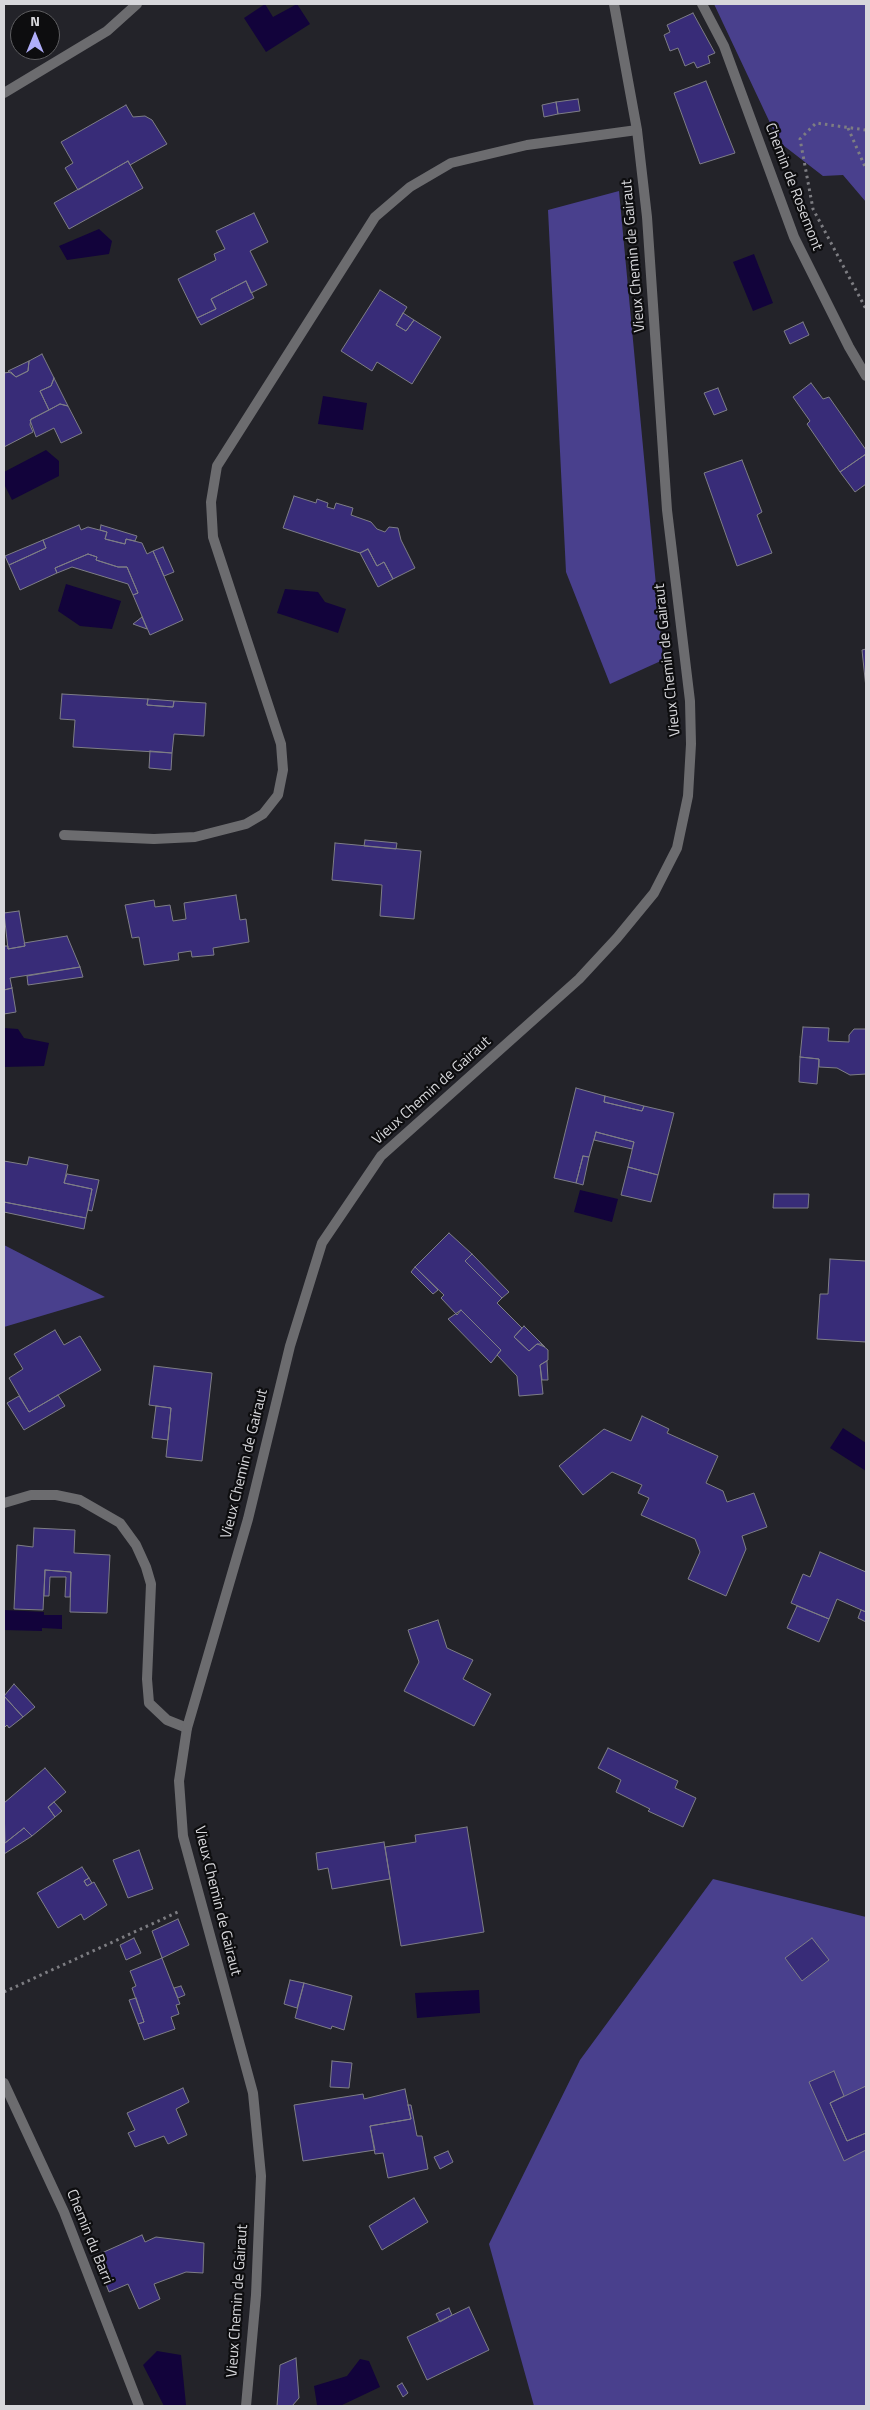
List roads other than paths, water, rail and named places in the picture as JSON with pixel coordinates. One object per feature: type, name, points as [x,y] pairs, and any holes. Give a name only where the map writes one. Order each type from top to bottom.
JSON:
[{"type":"street","points":[[4,93],[107,31],[136,4]]},
{"type":"street","name":"Vieux Chemin de Gairaut","points":[[246,2406],[256,2295],[261,2176],[253,2093],[183,1836],[180,1781],[187,1728],[248,1519],[290,1346],[322,1243],[381,1156],[579,979],[617,938],[654,893],[677,848],[688,796],[691,744],[690,701],[667,510],[649,245],[637,130],[614,4]]},
{"type":"street","name":"Chemin de Rosemont","points":[[702,4],[724,46],[794,237],[849,347],[866,376]]},
{"type":"street","points":[[64,835],[154,839],[195,837],[246,824],[263,814],[278,795],[284,770],[281,744],[213,537],[211,502],[216,466],[375,217],[410,187],[451,163],[527,145],[637,130]]},
{"type":"street","points":[[4,1503],[31,1495],[56,1495],[80,1500],[120,1523],[136,1545],[151,1584],[147,1679],[149,1703],[167,1720],[187,1728]]},
{"type":"street","name":"Chemin du Barri","points":[[4,2083],[64,2212],[139,2406]]}]
